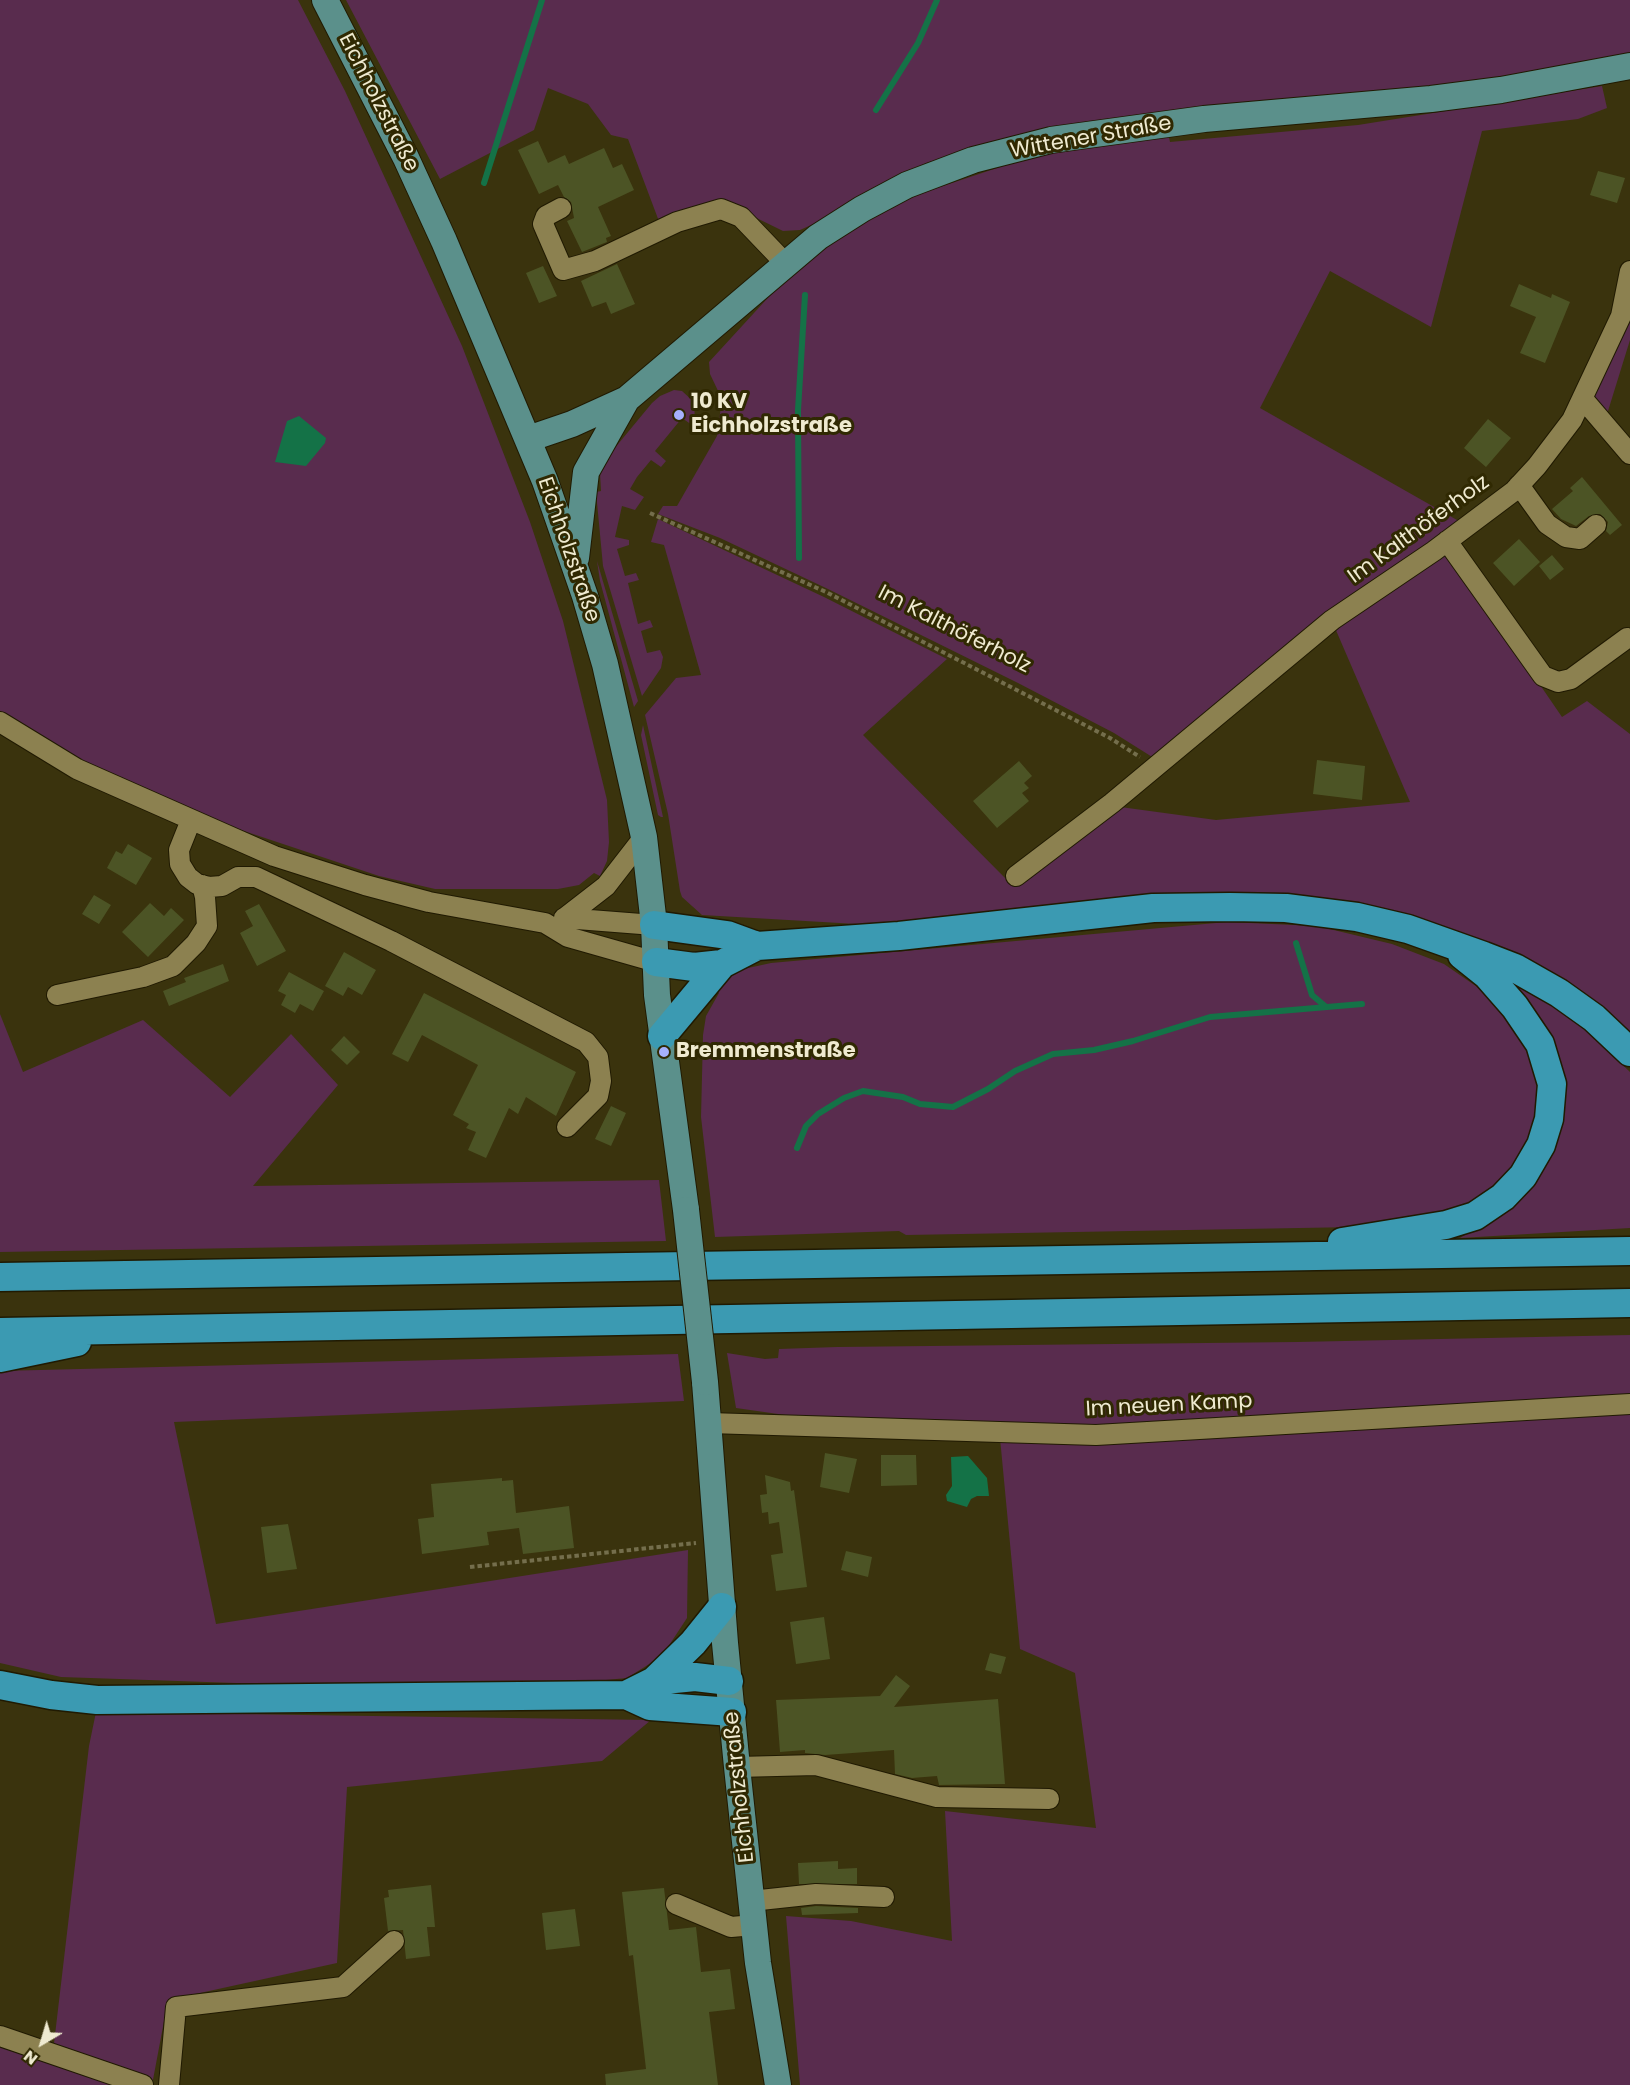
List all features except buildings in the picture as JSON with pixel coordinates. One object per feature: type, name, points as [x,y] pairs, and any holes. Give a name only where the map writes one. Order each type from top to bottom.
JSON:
[{"type":"highway","points":[[656,962],[694,967],[722,964],[757,946],[911,935],[1152,908],[1286,908],[1357,917],[1408,930],[1515,968],[1559,993],[1594,1018],[1630,1052]]},
{"type":"highway","points":[[654,925],[727,935],[757,946]]},
{"type":"highway","points":[[1258,1258],[1446,1225],[1475,1216],[1503,1197],[1523,1176],[1541,1145],[1550,1119],[1552,1084],[1540,1044],[1515,1007],[1487,975],[1452,946]]},
{"type":"highway","points":[[662,1036],[722,964]]},
{"type":"highway","points":[[0,1277],[1630,1251]]},
{"type":"highway","points":[[0,1332],[1630,1303]]},
{"type":"highway","points":[[0,1358],[40,1351],[124,1330]]},
{"type":"highway","points":[[626,1695],[654,1681],[693,1643],[722,1607]]},
{"type":"highway","points":[[654,1681],[695,1677],[729,1681]]},
{"type":"highway","points":[[0,1685],[51,1695],[97,1700],[626,1695],[650,1706],[732,1712]]},
{"type":"main road","name":"Eichholzstraße","points":[[325,0],[410,166],[528,439],[576,567],[605,664],[644,837],[654,925],[662,1036],[679,1139],[705,1382],[737,1767],[753,1913],[778,2085]]},
{"type":"main road","name":"Wittener Straße","points":[[528,439],[572,424],[627,399],[785,263],[862,209],[907,186],[973,160],[1051,140],[1204,119],[1431,99],[1501,90],[1630,66]]},
{"type":"main road","points":[[576,567],[586,472],[627,399]]},
{"type":"street","points":[[561,208],[546,216],[543,224],[563,270],[595,261],[677,222],[721,209],[741,217],[785,263]]},
{"type":"street","name":"Im Kalthöferholz","points":[[1016,876],[1156,767],[1324,626],[1447,541],[1519,485],[1572,420],[1583,399],[1621,315],[1630,271]]},
{"type":"street","points":[[1583,399],[1630,454]]},
{"type":"street","points":[[1519,485],[1547,524],[1566,537],[1580,539],[1596,525]]},
{"type":"street","points":[[1447,541],[1543,676],[1558,682],[1571,679],[1627,639]]},
{"type":"street","points":[[0,722],[77,769],[274,856],[365,885],[429,902],[545,923],[568,937],[656,962]]},
{"type":"street","points":[[190,820],[179,850],[180,864],[188,877],[202,885],[222,886],[238,877],[256,877],[392,941],[586,1042],[598,1057],[601,1081],[598,1096],[567,1127]]},
{"type":"street","points":[[566,917],[606,886],[644,837]]},
{"type":"street","points":[[57,996],[143,977],[173,966],[196,943],[207,926],[206,897],[202,885]]},
{"type":"street","points":[[545,923],[566,917],[654,925]]},
{"type":"street","name":"Im neuen Kamp","points":[[709,1423],[1095,1435],[1630,1404]]},
{"type":"street","points":[[737,1767],[816,1765],[937,1797],[1049,1799]]},
{"type":"street","points":[[676,1904],[731,1927],[753,1913],[816,1894],[884,1897]]},
{"type":"street","points":[[169,2085],[176,2007],[343,1987],[394,1941]]},
{"type":"street","points":[[0,2036],[143,2085]]},
{"type":"path","name":"Im Kalthöferholz","points":[[650,513],[892,625],[1110,738],[1156,767]]},
{"type":"path","points":[[470,1567],[719,1542]]},
{"type":"shaded area","points":[[0,0],[298,0],[345,91],[462,346],[530,522],[563,621],[607,800],[609,842],[607,861],[600,876],[594,873],[579,885],[558,889],[435,889],[379,876],[226,825],[85,765],[0,711]]},
{"type":"shaded area","points":[[346,0],[1630,0],[1630,54],[1507,80],[1036,131],[926,163],[827,218],[800,230],[783,231],[730,205],[660,224],[628,139],[611,135],[588,104],[548,88],[534,130],[440,179]]},
{"type":"shaded area","points":[[1602,86],[1607,108],[1578,119],[1482,131],[1431,327],[1330,271],[1260,408],[1464,524],[1157,760],[1114,733],[1018,683],[828,589],[720,538],[658,514],[663,506],[677,506],[717,436],[721,406],[720,395],[710,374],[709,362],[776,289],[833,242],[901,200],[1042,153],[1168,133],[1170,142],[1358,125]]},
{"type":"shaded area","points":[[1630,297],[1630,340],[1608,411],[1603,416],[1592,403]]},
{"type":"shaded area","points":[[674,390],[682,391],[694,402],[695,421],[692,425],[682,418],[655,451],[666,461],[661,467],[651,460],[637,477],[630,489],[644,497],[635,510],[622,506],[615,537],[629,540],[629,545],[617,549],[625,576],[636,573],[639,580],[628,583],[638,624],[650,620],[653,627],[641,631],[647,653],[660,650],[663,657],[661,668],[642,696],[603,566],[596,492],[601,491],[600,473],[609,455],[652,403],[660,396]]},
{"type":"shaded area","points":[[299,416],[326,438],[325,443],[306,466],[275,462],[287,421]]},
{"type":"shaded area","points":[[658,519],[824,597],[947,659],[863,735],[1011,884],[1113,806],[1216,820],[1410,802],[1335,628],[1447,549],[1562,717],[1587,701],[1630,734],[1630,1045],[1591,1009],[1357,909],[874,925],[702,915],[682,897],[680,891],[668,814],[645,715],[676,678],[701,675],[664,545],[651,542]]},
{"type":"shaded area","points":[[597,561],[638,701],[634,707],[600,581]]},
{"type":"shaded area","points":[[643,725],[663,817],[658,815],[641,735]]},
{"type":"shaded area","points":[[1227,922],[1317,926],[1392,944],[1444,964],[1483,991],[1520,1028],[1535,1062],[1540,1096],[1525,1158],[1478,1205],[1412,1226],[906,1235],[899,1231],[715,1237],[701,1117],[703,1035],[706,1016],[719,993],[714,989],[739,970],[771,963]]},
{"type":"shaded area","points":[[1490,967],[1540,996],[1587,1031],[1630,1072],[1630,1228],[1460,1238],[1510,1207],[1560,1123]]},
{"type":"shaded area","points":[[0,1014],[23,1072],[143,1020],[230,1097],[291,1034],[338,1085],[253,1186],[659,1180],[666,1241],[0,1252]]},
{"type":"shaded area","points":[[1630,1335],[1630,1396],[1087,1427],[799,1417],[736,1408],[727,1353],[765,1359],[778,1358],[779,1349],[837,1347],[1297,1342]]},
{"type":"shaded area","points":[[678,1354],[684,1401],[174,1422],[216,1624],[688,1550],[687,1618],[662,1656],[627,1678],[554,1685],[381,1688],[61,1677],[0,1663],[0,1371]]},
{"type":"shaded area","points":[[1630,1410],[1630,2085],[800,2085],[786,1916],[851,1921],[952,1941],[945,1811],[1096,1828],[1075,1673],[1020,1649],[1000,1438]]},
{"type":"shaded area","points":[[968,1456],[987,1478],[989,1496],[977,1496],[971,1499],[967,1507],[947,1501],[946,1495],[952,1486],[951,1457]]},
{"type":"shaded area","points":[[96,1712],[651,1720],[602,1761],[347,1787],[337,1963],[168,2000],[152,2085],[53,2052],[89,1746]]},
{"type":"shaded area","points":[[0,2041],[132,2085],[0,2085]]},
{"type":"waterway","points":[[484,183],[542,0]]},
{"type":"waterway","points":[[876,110],[918,43],[937,0]]},
{"type":"waterway","points":[[799,558],[798,410],[805,295]]},
{"type":"waterway","points":[[1296,943],[1312,995],[1325,1006]]},
{"type":"waterway","points":[[797,1148],[806,1126],[818,1114],[844,1098],[863,1091],[903,1097],[920,1104],[953,1107],[988,1089],[1015,1071],[1053,1054],[1094,1050],[1133,1041],[1210,1017],[1362,1004]]},
{"type":"place","name":"10 KV Eichholzstraße","points":[[679,415]]},
{"type":"place","name":"Bremmenstraße","points":[[664,1052]]}]
